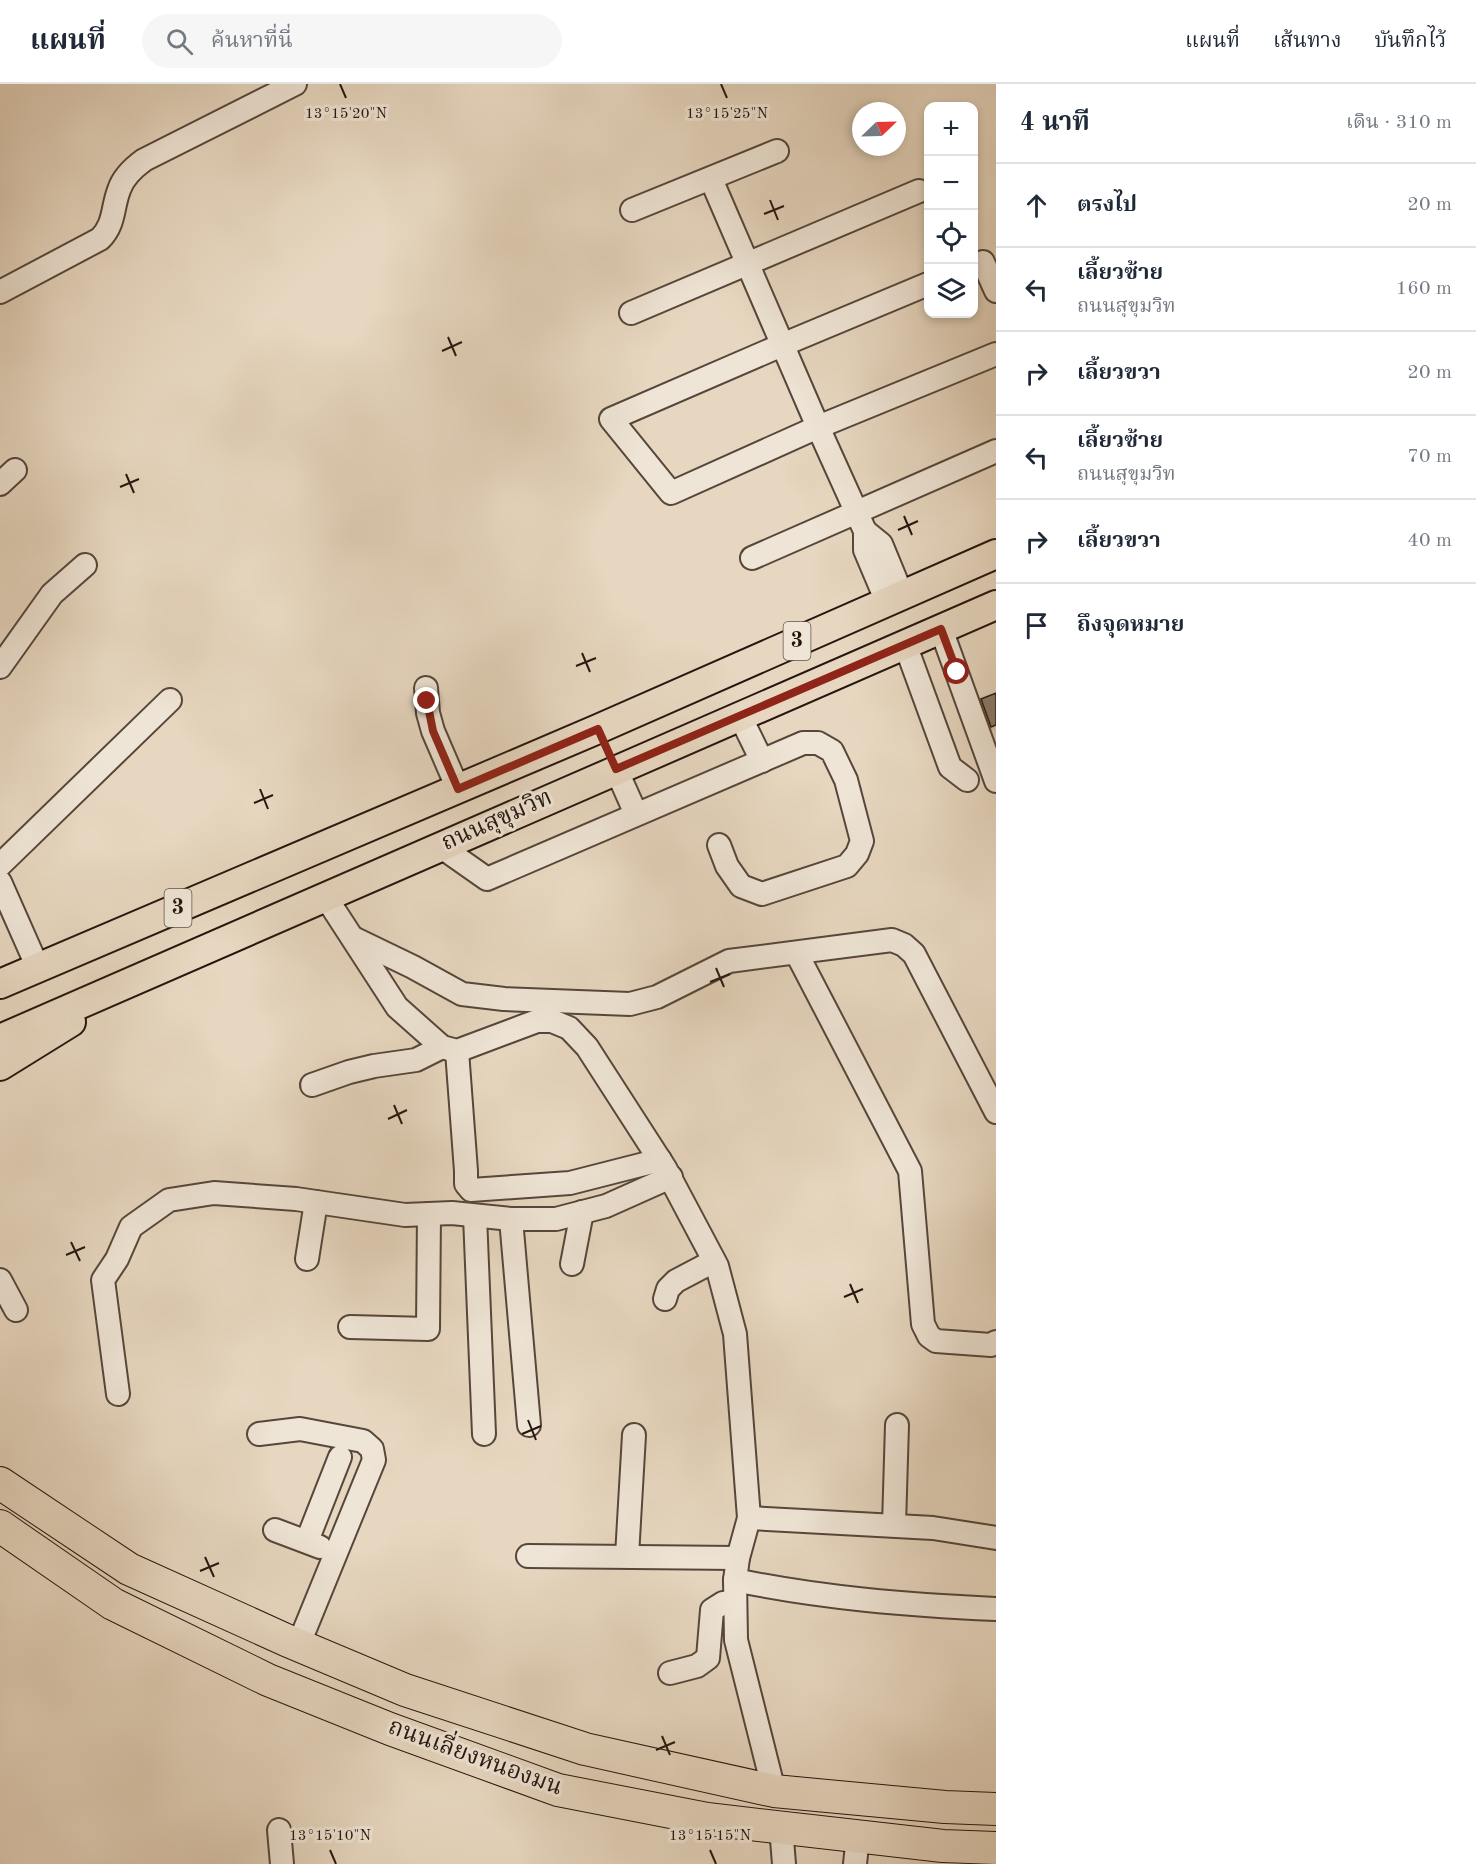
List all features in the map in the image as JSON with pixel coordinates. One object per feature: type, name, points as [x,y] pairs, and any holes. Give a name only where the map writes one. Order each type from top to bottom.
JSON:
[{"type":"highway","name":"ถนนเลี่ยงหนองมน","points":[[0,1483],[129,1569],[298,1646],[405,1690],[585,1749],[774,1791],[945,1807],[996,1809]]},
{"type":"highway","name":"ถนนเลี่ยงหนองมน","points":[[0,1526],[113,1604],[268,1680],[390,1729],[558,1790],[707,1819],[781,1827],[856,1850],[943,1846],[987,1853]]},
{"type":"highway","points":[[390,1729],[405,1690]]},
{"type":"main road","name":"ถนนสุขุมวิท","points":[[0,984],[598,729],[996,554]]},
{"type":"main road","name":"ถนนสุขุมวิท","points":[[0,1039],[996,605]]},
{"type":"main road","points":[[598,729],[616,769]]},
{"type":"main road","points":[[0,1066],[41,1043],[130,983]]},
{"type":"street","points":[[0,292],[100,239],[111,225],[121,184],[126,175],[144,160],[295,84]]},
{"type":"street","points":[[632,210],[777,151]]},
{"type":"street","points":[[711,179],[861,522],[866,550],[894,598]]},
{"type":"street","points":[[631,313],[919,191]]},
{"type":"street","points":[[978,264],[983,262],[996,291]]},
{"type":"street","points":[[924,286],[611,419],[671,493],[818,427],[996,354]]},
{"type":"street","points":[[752,558],[861,522],[996,451]]},
{"type":"street","points":[[0,667],[52,594],[85,565]]},
{"type":"street","points":[[941,629],[996,780]]},
{"type":"street","points":[[905,644],[951,767],[967,780]]},
{"type":"street","points":[[426,688],[428,713],[433,731],[458,789]]},
{"type":"street","points":[[0,865],[171,700]]},
{"type":"street","points":[[740,716],[762,761]]},
{"type":"street","points":[[440,846],[487,879],[803,743],[818,743],[832,751],[846,780],[862,841],[857,854],[847,866],[762,894],[741,886],[727,866],[718,845]]},
{"type":"street","points":[[616,769],[636,814]]},
{"type":"street","points":[[0,882],[38,968]]},
{"type":"street","points":[[325,896],[398,1007],[449,1049],[466,1184],[471,1190],[570,1183],[665,1168]]},
{"type":"street","points":[[352,938],[413,966],[462,994],[504,999],[630,1004],[657,997],[729,961],[892,940],[914,954],[996,1112]]},
{"type":"street","points":[[797,954],[910,1172],[923,1324],[929,1336],[936,1341],[969,1344],[991,1345],[996,1341]]},
{"type":"street","points":[[312,1085],[374,1066],[416,1060],[537,1021],[552,1021],[569,1028],[587,1047],[665,1168],[717,1266],[735,1334],[749,1518],[736,1569],[736,1640],[774,1791]]},
{"type":"street","points":[[118,1394],[103,1280],[117,1259],[131,1227],[169,1200],[214,1193],[316,1202],[405,1215],[452,1213],[511,1219],[555,1219],[606,1206],[665,1168]]},
{"type":"street","points":[[307,1259],[316,1202]]},
{"type":"street","points":[[572,1264],[582,1212]]},
{"type":"street","points":[[350,1327],[428,1329],[429,1214]]},
{"type":"street","points":[[474,1216],[484,1434]]},
{"type":"street","points":[[511,1219],[529,1425]]},
{"type":"street","points":[[665,1299],[668,1289],[676,1281],[714,1261]]},
{"type":"street","points":[[0,1280],[16,1310]]},
{"type":"street","points":[[894,1525],[897,1425]]},
{"type":"street","points":[[259,1434],[300,1429],[363,1442],[372,1449],[374,1460],[298,1646]]},
{"type":"street","points":[[627,1556],[634,1435]]},
{"type":"street","points":[[307,1541],[340,1457]]},
{"type":"street","points":[[749,1518],[933,1528],[996,1538]]},
{"type":"street","points":[[275,1530],[336,1553]]},
{"type":"street","points":[[528,1556],[627,1556],[736,1569],[788,1591],[930,1606],[996,1610]]},
{"type":"street","points":[[670,1673],[697,1666],[708,1658],[712,1610],[723,1603],[735,1602]]},
{"type":"street","points":[[781,1827],[784,1864]]},
{"type":"street","points":[[279,1830],[282,1864]]},
{"type":"building","points":[[996,693],[996,725],[991,727],[981,699]]},
{"type":"route","points":[[427,701],[433,731],[458,789],[598,729],[616,769],[941,629],[957,672]]}]
